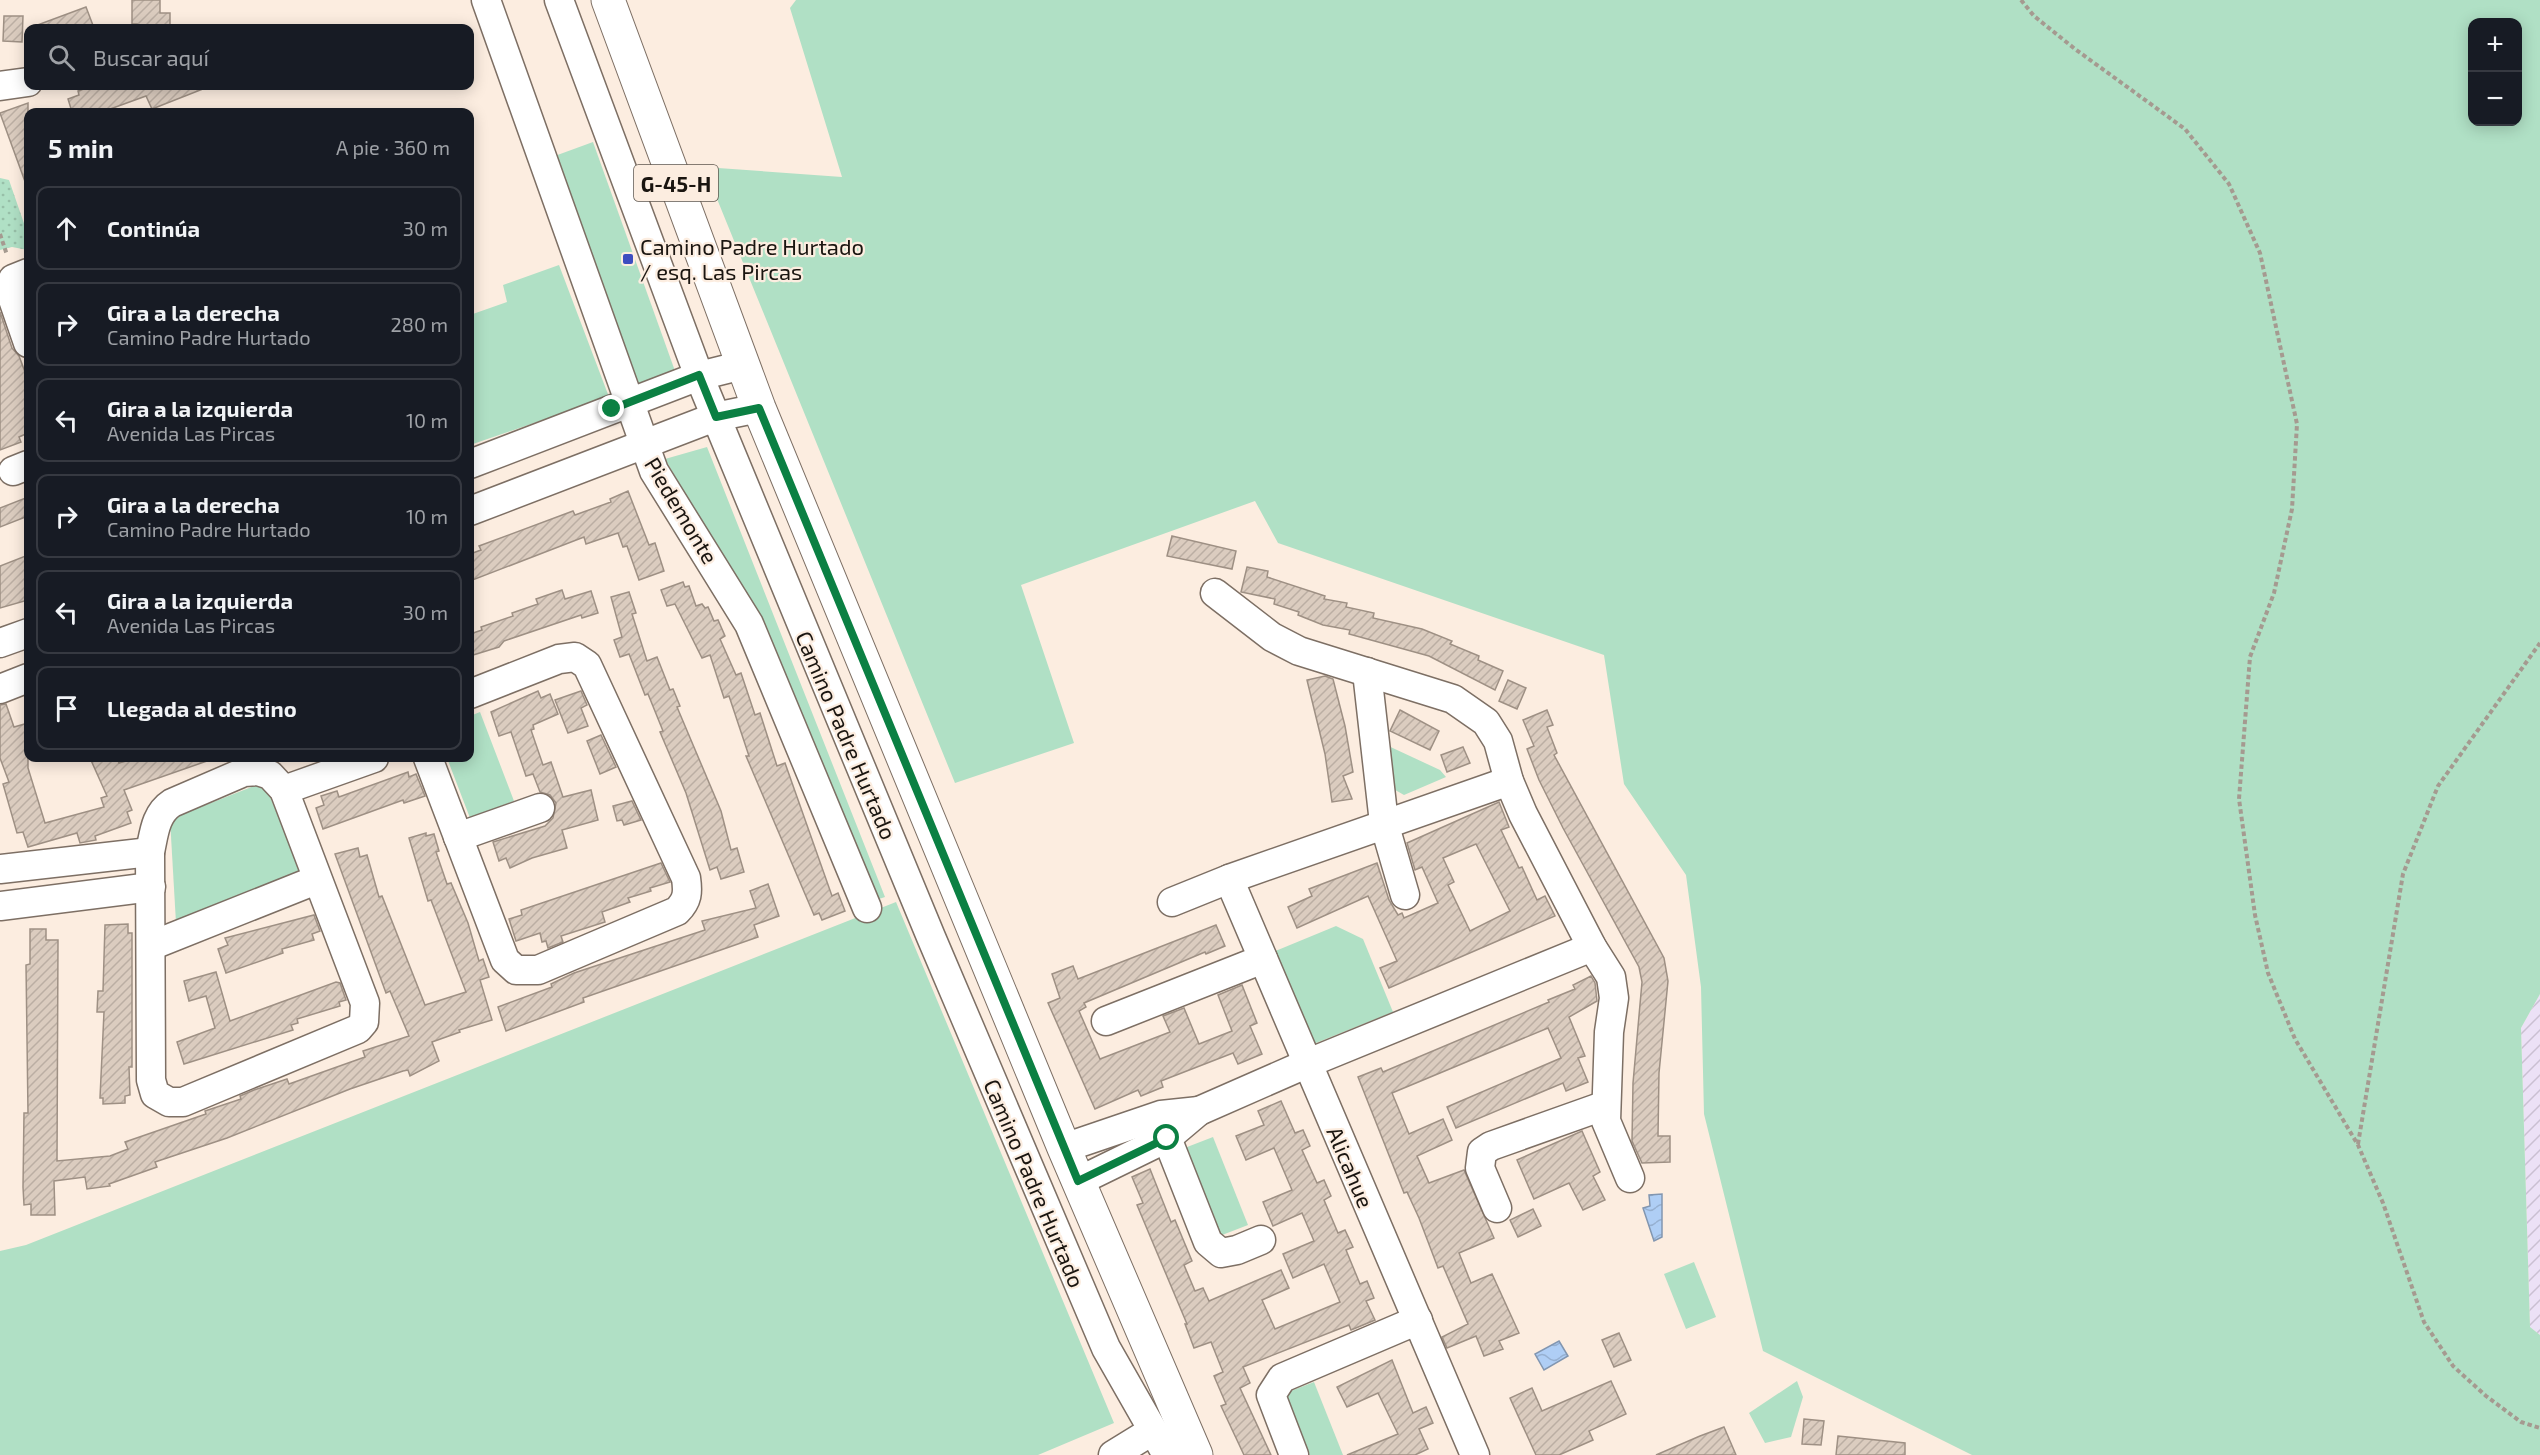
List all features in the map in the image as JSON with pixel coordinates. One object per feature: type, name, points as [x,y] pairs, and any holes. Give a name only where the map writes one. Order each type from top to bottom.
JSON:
[{"type":"main road","name":"Camino Padre Hurtado","points":[[608,0],[759,408],[1064,1148],[1196,1455]]},
{"type":"street","name":"Piedemonte","points":[[486,0],[644,444],[659,479],[749,624],[867,908]]},
{"type":"street","name":"Camino Padre Hurtado","points":[[559,0],[699,375],[1043,1203],[1106,1348],[1167,1455]]},
{"type":"street","points":[[0,86],[24,83]]},
{"type":"street","points":[[24,275],[13,279],[10,284],[8,316],[24,338]]},
{"type":"street","points":[[474,462],[699,375],[743,365]]},
{"type":"street","points":[[474,509],[716,417],[759,408]]},
{"type":"street","points":[[541,436],[554,445],[559,454],[562,465],[559,477]]},
{"type":"street","points":[[1215,593],[1272,637],[1299,651],[1453,699],[1486,722],[1498,741],[1509,781],[1592,947],[1611,977],[1614,998],[1609,1032],[1606,1121],[1630,1178]]},
{"type":"street","points":[[0,643],[24,634]]},
{"type":"street","points":[[430,762],[509,966],[523,972],[538,970],[677,911],[687,896],[686,878],[592,676],[581,659],[569,656],[559,659],[474,692]]},
{"type":"street","points":[[1367,672],[1384,823],[1405,896]]},
{"type":"street","points":[[0,689],[24,680]]},
{"type":"street","points":[[284,790],[363,762]]},
{"type":"street","points":[[258,771],[270,775],[284,790],[316,880],[365,1003],[365,1017],[361,1027],[183,1102],[159,1099],[152,1089],[153,945],[150,852],[159,816],[172,803],[244,772],[258,771]]},
{"type":"street","points":[[1172,902],[1384,823],[1509,781]]},
{"type":"street","points":[[458,837],[540,808]]},
{"type":"street","points":[[0,869],[150,852]]},
{"type":"street","name":"Alicahue","points":[[1229,879],[1306,1064],[1475,1455]]},
{"type":"street","points":[[153,945],[316,880]]},
{"type":"street","points":[[0,906],[151,887]]},
{"type":"street","points":[[1078,1181],[1167,1138],[1199,1112],[1306,1064],[1592,947]]},
{"type":"street","points":[[1106,1020],[1263,959]]},
{"type":"street","points":[[1497,1208],[1480,1168],[1482,1152],[1491,1146],[1606,1105]]},
{"type":"street","points":[[1064,1148],[1161,1115],[1199,1112]]},
{"type":"street","points":[[1167,1138],[1208,1242],[1221,1253],[1237,1250],[1261,1240]]},
{"type":"street","points":[[1294,1455],[1271,1395],[1274,1387],[1282,1378],[1418,1320]]},
{"type":"street","points":[[1113,1455],[1152,1431]]},
{"type":"path","points":[[2021,0],[2034,16],[2075,49],[2185,129],[2229,184],[2260,253],[2297,424],[2292,509],[2274,593],[2250,657],[2239,799],[2255,915],[2268,973],[2295,1039],[2358,1145],[2383,1203],[2424,1322],[2453,1366],[2461,1374],[2521,1422],[2540,1428]]},
{"type":"path","points":[[2358,1145],[2403,874],[2438,786],[2540,643]]},
{"type":"shaded area","points":[[2540,994],[2540,1335],[2530,1327],[2521,1028]]},
{"type":"green space","points":[[796,0],[2540,0],[2540,994],[2521,1028],[2530,1327],[2540,1335],[2540,1455],[1972,1455],[1763,1351],[1704,1114],[1701,987],[1686,875],[1624,784],[1604,655],[1278,543],[1255,501],[1021,585],[1074,743],[955,783],[704,167],[842,177],[790,8]]},
{"type":"green space","points":[[593,142],[675,371],[635,385],[552,157]]},
{"type":"green space","points":[[0,178],[9,180],[24,223],[24,249],[12,247],[0,250]]},
{"type":"green space","points":[[559,265],[609,397],[474,444],[474,314],[507,302],[503,285]]},
{"type":"green space","points":[[707,447],[885,897],[876,900],[746,598],[665,459]]},
{"type":"green space","points":[[480,712],[514,801],[470,818],[449,762],[474,762],[474,714]]},
{"type":"green space","points":[[1382,743],[1440,770],[1446,777],[1404,795],[1390,787]]},
{"type":"green space","points":[[264,782],[302,875],[176,923],[170,819]]},
{"type":"green space","points":[[896,902],[1114,1423],[1038,1455],[0,1455],[0,1251],[26,1245]]},
{"type":"green space","points":[[1336,926],[1363,939],[1393,1012],[1311,1045],[1273,952]]},
{"type":"green space","points":[[1213,1137],[1248,1225],[1217,1237],[1182,1149]]},
{"type":"green space","points":[[1694,1262],[1716,1317],[1686,1329],[1664,1274]]},
{"type":"green space","points":[[1797,1381],[1803,1397],[1791,1437],[1765,1443],[1749,1413]]},
{"type":"green space","points":[[1314,1382],[1343,1455],[1307,1455],[1283,1394]]},
{"type":"water","points":[[1662,1194],[1662,1237],[1654,1241],[1643,1208],[1650,1206],[1649,1195]]},
{"type":"water","points":[[1559,1341],[1568,1356],[1544,1370],[1535,1354]]},
{"type":"building","points":[[132,0],[160,0],[160,13],[170,13],[170,24],[132,24]]},
{"type":"building","points":[[86,7],[92,24],[40,24]]},
{"type":"building","points":[[4,16],[23,16],[22,42],[3,41]]},
{"type":"building","points":[[200,90],[155,108],[152,108],[146,96],[113,108],[71,108],[68,99],[79,95],[78,91]]},
{"type":"building","points":[[28,103],[28,108],[24,108],[24,179],[0,113]]},
{"type":"building","points":[[0,312],[12,348],[19,356],[24,369],[24,435],[19,437],[21,442],[0,450]]},
{"type":"building","points":[[628,491],[649,545],[655,543],[664,571],[639,580],[627,546],[623,547],[618,533],[586,544],[584,537],[474,579],[474,553],[481,550],[479,546],[573,511],[575,515],[611,502],[610,499]]},
{"type":"building","points":[[24,499],[24,518],[0,527],[0,508]]},
{"type":"building","points":[[1172,536],[1236,551],[1232,569],[1167,556]]},
{"type":"building","points":[[24,557],[24,601],[0,608],[0,566]]},
{"type":"building","points":[[1247,567],[1268,571],[1267,577],[1325,596],[1324,599],[1347,603],[1346,607],[1374,613],[1373,618],[1422,629],[1452,641],[1450,644],[1479,656],[1478,660],[1503,671],[1495,690],[1429,656],[1349,634],[1350,630],[1323,625],[1298,615],[1299,612],[1274,604],[1275,599],[1241,592]]},
{"type":"building","points":[[683,582],[685,587],[689,586],[696,606],[702,604],[705,608],[708,607],[714,621],[718,620],[725,636],[720,639],[736,675],[741,673],[755,715],[760,713],[777,766],[785,763],[832,896],[838,893],[845,911],[822,920],[819,913],[814,915],[746,756],[749,756],[729,696],[724,698],[710,655],[702,658],[675,604],[667,606],[661,590]]},
{"type":"building","points":[[562,590],[565,599],[591,591],[598,613],[582,618],[581,615],[504,641],[499,647],[474,655],[474,633],[482,630],[481,627],[513,616],[512,613],[538,604],[536,599]]},
{"type":"building","points":[[629,592],[636,613],[632,614],[647,661],[657,657],[670,690],[673,689],[680,706],[677,707],[721,811],[731,850],[737,848],[744,872],[721,879],[717,867],[710,870],[686,793],[660,732],[663,731],[648,694],[645,695],[629,654],[620,657],[614,640],[622,637],[611,597]]},
{"type":"building","points":[[1325,676],[1333,679],[1345,726],[1353,772],[1343,776],[1352,799],[1332,802],[1325,754],[1307,680]]},
{"type":"building","points":[[1508,680],[1526,688],[1517,709],[1499,701]]},
{"type":"building","points":[[538,691],[541,698],[550,694],[558,714],[533,725],[534,729],[531,730],[543,765],[551,762],[563,797],[591,790],[598,820],[562,830],[567,848],[532,858],[510,868],[506,858],[499,861],[493,842],[545,826],[553,818],[556,803],[550,795],[540,792],[533,774],[526,776],[511,732],[499,736],[491,712]]},
{"type":"building","points":[[581,691],[587,705],[581,708],[588,726],[568,733],[555,700]]},
{"type":"building","points":[[6,704],[14,727],[24,724],[24,762],[28,762],[45,823],[104,807],[101,798],[107,796],[92,762],[204,762],[124,790],[132,810],[127,812],[131,823],[95,836],[96,840],[80,843],[77,833],[28,847],[23,832],[17,833],[3,784],[9,782],[0,758],[0,705]]},
{"type":"building","points":[[1400,710],[1439,731],[1430,750],[1390,731]]},
{"type":"building","points":[[1547,710],[1553,725],[1547,727],[1557,753],[1554,755],[1664,958],[1668,981],[1659,1073],[1658,1136],[1670,1136],[1670,1162],[1642,1163],[1632,1141],[1633,1083],[1642,982],[1639,967],[1563,828],[1539,780],[1527,749],[1534,746],[1523,720]]},
{"type":"building","points":[[601,735],[616,767],[600,774],[587,741]]},
{"type":"building","points":[[1463,747],[1470,763],[1447,772],[1441,755]]},
{"type":"building","points":[[408,772],[409,777],[416,774],[425,796],[404,803],[403,800],[323,829],[316,808],[324,805],[321,796],[337,791],[339,797]]},
{"type":"building","points":[[632,801],[641,820],[624,825],[622,820],[617,821],[613,806]]},
{"type":"building","points":[[1499,802],[1509,827],[1501,830],[1519,868],[1522,867],[1537,900],[1545,896],[1555,916],[1389,988],[1380,968],[1397,961],[1368,896],[1297,928],[1288,907],[1312,896],[1309,889],[1377,863],[1389,900],[1398,915],[1402,913],[1404,918],[1438,903],[1422,867],[1415,870],[1407,843]],"holes":[[[1476,844],[1510,911],[1470,931],[1448,885],[1454,882],[1443,858]]]},
{"type":"building","points":[[426,833],[426,836],[434,834],[439,851],[436,852],[447,884],[451,883],[468,923],[479,961],[483,959],[489,977],[480,980],[492,1020],[459,1030],[460,1032],[432,1042],[439,1061],[410,1076],[408,1070],[403,1071],[350,1089],[227,1138],[155,1162],[157,1167],[109,1184],[110,1186],[87,1189],[85,1177],[54,1181],[55,1215],[31,1215],[31,1204],[24,1205],[23,1187],[24,1113],[28,1113],[26,965],[30,964],[30,929],[46,929],[46,940],[58,940],[57,1161],[110,1156],[128,1149],[125,1142],[206,1114],[205,1111],[241,1099],[240,1096],[254,1090],[287,1079],[289,1084],[365,1057],[363,1051],[409,1036],[390,991],[386,993],[335,854],[358,848],[360,857],[367,855],[379,897],[382,896],[425,1005],[466,992],[431,900],[428,901],[409,838]]},
{"type":"building","points":[[661,863],[670,882],[650,888],[651,891],[628,898],[630,902],[602,912],[605,922],[561,936],[563,942],[548,948],[546,941],[542,942],[540,933],[516,941],[509,919],[522,915],[521,910]]},
{"type":"building","points":[[768,884],[779,916],[754,925],[758,937],[583,998],[584,1002],[506,1031],[498,1007],[552,987],[551,984],[574,973],[705,930],[702,921],[756,908],[750,891]]},
{"type":"building","points":[[314,915],[320,931],[312,934],[314,940],[282,949],[283,953],[226,973],[218,949],[228,945],[225,938]]},
{"type":"building","points":[[128,924],[128,933],[132,933],[130,1095],[125,1096],[125,1103],[103,1104],[103,1098],[100,1098],[104,1012],[97,1012],[98,991],[103,991],[105,925]]},
{"type":"building","points":[[1216,925],[1225,946],[1206,954],[1205,952],[1084,1003],[1086,1007],[1079,1011],[1100,1059],[1170,1032],[1163,1016],[1184,1008],[1199,1044],[1232,1031],[1218,995],[1242,985],[1257,1023],[1250,1026],[1262,1054],[1238,1064],[1233,1053],[1161,1081],[1163,1087],[1141,1096],[1138,1090],[1095,1109],[1048,1003],[1060,998],[1052,974],[1073,966],[1078,979]]},
{"type":"building","points":[[216,972],[230,1021],[336,982],[340,983],[346,1000],[339,1002],[340,1006],[297,1019],[298,1023],[291,1025],[293,1030],[184,1064],[177,1042],[215,1028],[206,996],[189,1001],[184,981]]},
{"type":"building","points":[[1591,976],[1595,983],[1597,1001],[1569,1017],[1585,1056],[1578,1058],[1588,1082],[1566,1091],[1563,1083],[1456,1128],[1447,1107],[1561,1058],[1548,1028],[1392,1093],[1409,1134],[1443,1119],[1452,1140],[1417,1156],[1429,1183],[1464,1170],[1494,1238],[1459,1253],[1471,1283],[1492,1274],[1519,1333],[1499,1341],[1503,1349],[1484,1356],[1476,1336],[1447,1348],[1442,1337],[1468,1324],[1443,1266],[1438,1268],[1407,1192],[1404,1193],[1358,1077],[1381,1068],[1383,1072],[1549,1002],[1548,1000],[1575,989],[1573,985]]},
{"type":"building","points":[[1281,1101],[1295,1133],[1303,1130],[1310,1146],[1302,1150],[1317,1183],[1324,1180],[1331,1196],[1324,1200],[1338,1233],[1345,1230],[1353,1247],[1346,1250],[1360,1284],[1367,1281],[1374,1298],[1366,1301],[1375,1320],[1351,1330],[1349,1325],[1243,1367],[1250,1383],[1240,1388],[1271,1455],[1244,1455],[1221,1406],[1226,1404],[1214,1376],[1223,1372],[1211,1342],[1194,1348],[1185,1324],[1187,1324],[1137,1205],[1143,1203],[1132,1177],[1150,1169],[1171,1222],[1175,1220],[1192,1261],[1184,1265],[1195,1291],[1203,1288],[1209,1301],[1281,1270],[1289,1288],[1262,1300],[1275,1329],[1340,1302],[1324,1264],[1293,1278],[1283,1254],[1314,1241],[1302,1213],[1273,1226],[1263,1202],[1292,1190],[1274,1148],[1246,1160],[1236,1136],[1264,1125],[1258,1111]]},
{"type":"building","points":[[1582,1131],[1600,1172],[1593,1176],[1605,1200],[1583,1210],[1569,1183],[1534,1199],[1517,1160]]},
{"type":"building","points":[[1533,1209],[1541,1226],[1518,1237],[1510,1220]]},
{"type":"building","points":[[1619,1333],[1631,1360],[1614,1367],[1602,1340]]},
{"type":"building","points":[[1392,1360],[1413,1413],[1426,1407],[1433,1423],[1419,1429],[1428,1449],[1415,1455],[1347,1455],[1398,1434],[1378,1393],[1347,1407],[1337,1387]]},
{"type":"building","points":[[1611,1381],[1626,1414],[1589,1431],[1593,1440],[1559,1455],[1536,1455],[1510,1398],[1532,1388],[1542,1411]]},
{"type":"building","points":[[1804,1419],[1824,1421],[1821,1445],[1802,1444]]},
{"type":"building","points":[[1724,1427],[1736,1455],[1656,1455],[1700,1436]]},
{"type":"building","points":[[1838,1436],[1905,1443],[1905,1455],[1836,1455]]},
{"type":"place","name":"Camino Padre Hurtado / esq. Las Pircas","points":[[628,259]]},
{"type":"route","points":[[612,409],[699,375],[716,417],[759,408],[1078,1181],[1167,1138]]}]
